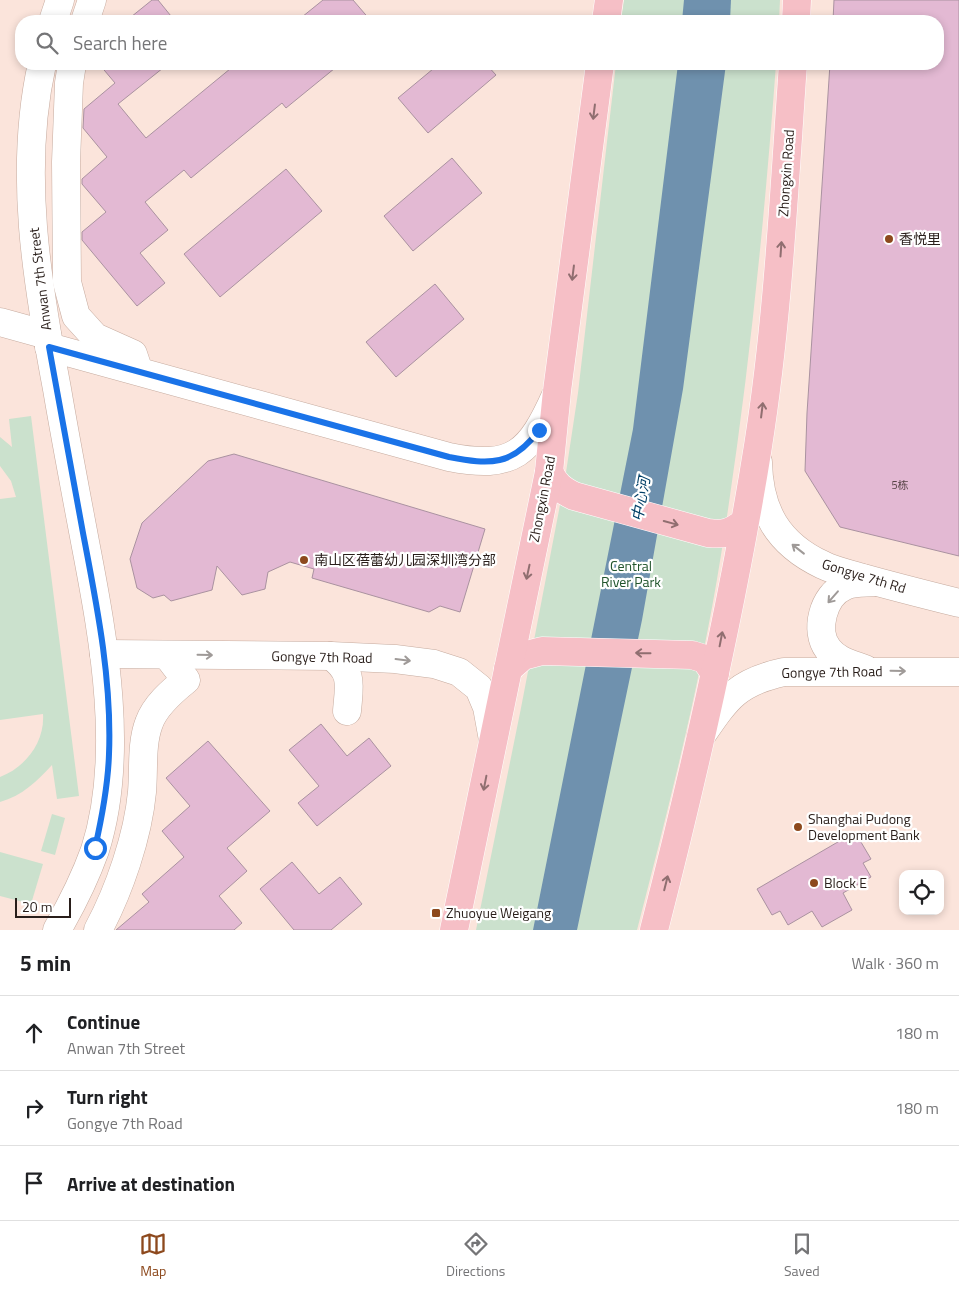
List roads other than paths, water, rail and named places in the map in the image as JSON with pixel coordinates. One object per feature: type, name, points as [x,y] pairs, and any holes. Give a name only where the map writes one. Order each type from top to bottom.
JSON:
[{"type":"main road","points":[[607,15],[609,0]]},
{"type":"main road","points":[[796,15],[797,0]]},
{"type":"main road","name":"Zhongxin Road","points":[[454,930],[549,472],[599,70]]},
{"type":"main road","name":"Zhongxin Road","points":[[654,930],[686,805],[715,673],[758,445],[779,272],[793,70]]},
{"type":"main road","points":[[549,472],[554,483],[562,491],[574,496],[708,533],[721,534],[732,531],[744,522]]},
{"type":"main road","points":[[508,669],[522,656],[542,651],[692,654],[706,659],[715,673]]},
{"type":"street","points":[[55,15],[60,0]]},
{"type":"street","points":[[87,15],[92,0]]},
{"type":"street","name":"Anwan 7th Street","points":[[41,70],[33,116],[31,185],[37,263],[48,341],[104,654],[109,752],[107,783],[95,848],[85,876],[57,930]]},
{"type":"street","points":[[71,70],[66,162],[67,282],[76,316],[95,337],[133,354],[139,372]]},
{"type":"street","points":[[0,322],[48,341],[139,372],[469,461],[487,462],[502,460],[515,455],[529,444],[539,430],[558,391]]},
{"type":"street","name":"Gongye 7th Rd","points":[[758,445],[759,483],[764,506],[788,542],[806,556],[825,566],[877,582],[959,603]]},
{"type":"street","points":[[871,671],[842,662],[828,649],[821,632],[823,612],[831,597],[844,586],[877,582]]},
{"type":"street","name":"Gongye 7th Road","points":[[104,654],[331,656],[395,659],[434,664],[459,672],[479,688],[487,707],[493,740]]},
{"type":"street","points":[[98,930],[106,916],[132,847],[142,794],[148,725],[152,714],[171,692],[186,680],[167,655]]},
{"type":"street","points":[[331,656],[347,671],[349,687],[348,711]]},
{"type":"street","name":"Gongye 7th Road","points":[[701,736],[724,703],[743,686],[763,676],[784,672],[959,672]]},
{"type":"water","points":[[684,0],[731,0],[730,15],[683,15]]},
{"type":"water","name":"中心河","points":[[677,70],[725,70],[683,389],[642,620],[577,930],[533,930],[633,429]]},
{"type":"place","name":"香悦里","points":[[889,239]]},
{"type":"place","name":"南山区蓓蕾幼儿园深圳湾分部","points":[[304,560]]},
{"type":"place","name":"Shanghai Pudong Development Bank","points":[[798,827]]},
{"type":"place","name":"Block E","points":[[814,883]]},
{"type":"place","name":"Zhuoyue Weigang","points":[[436,913]]},
{"type":"park label","name":"Central River Park","points":[[631,574]]}]
